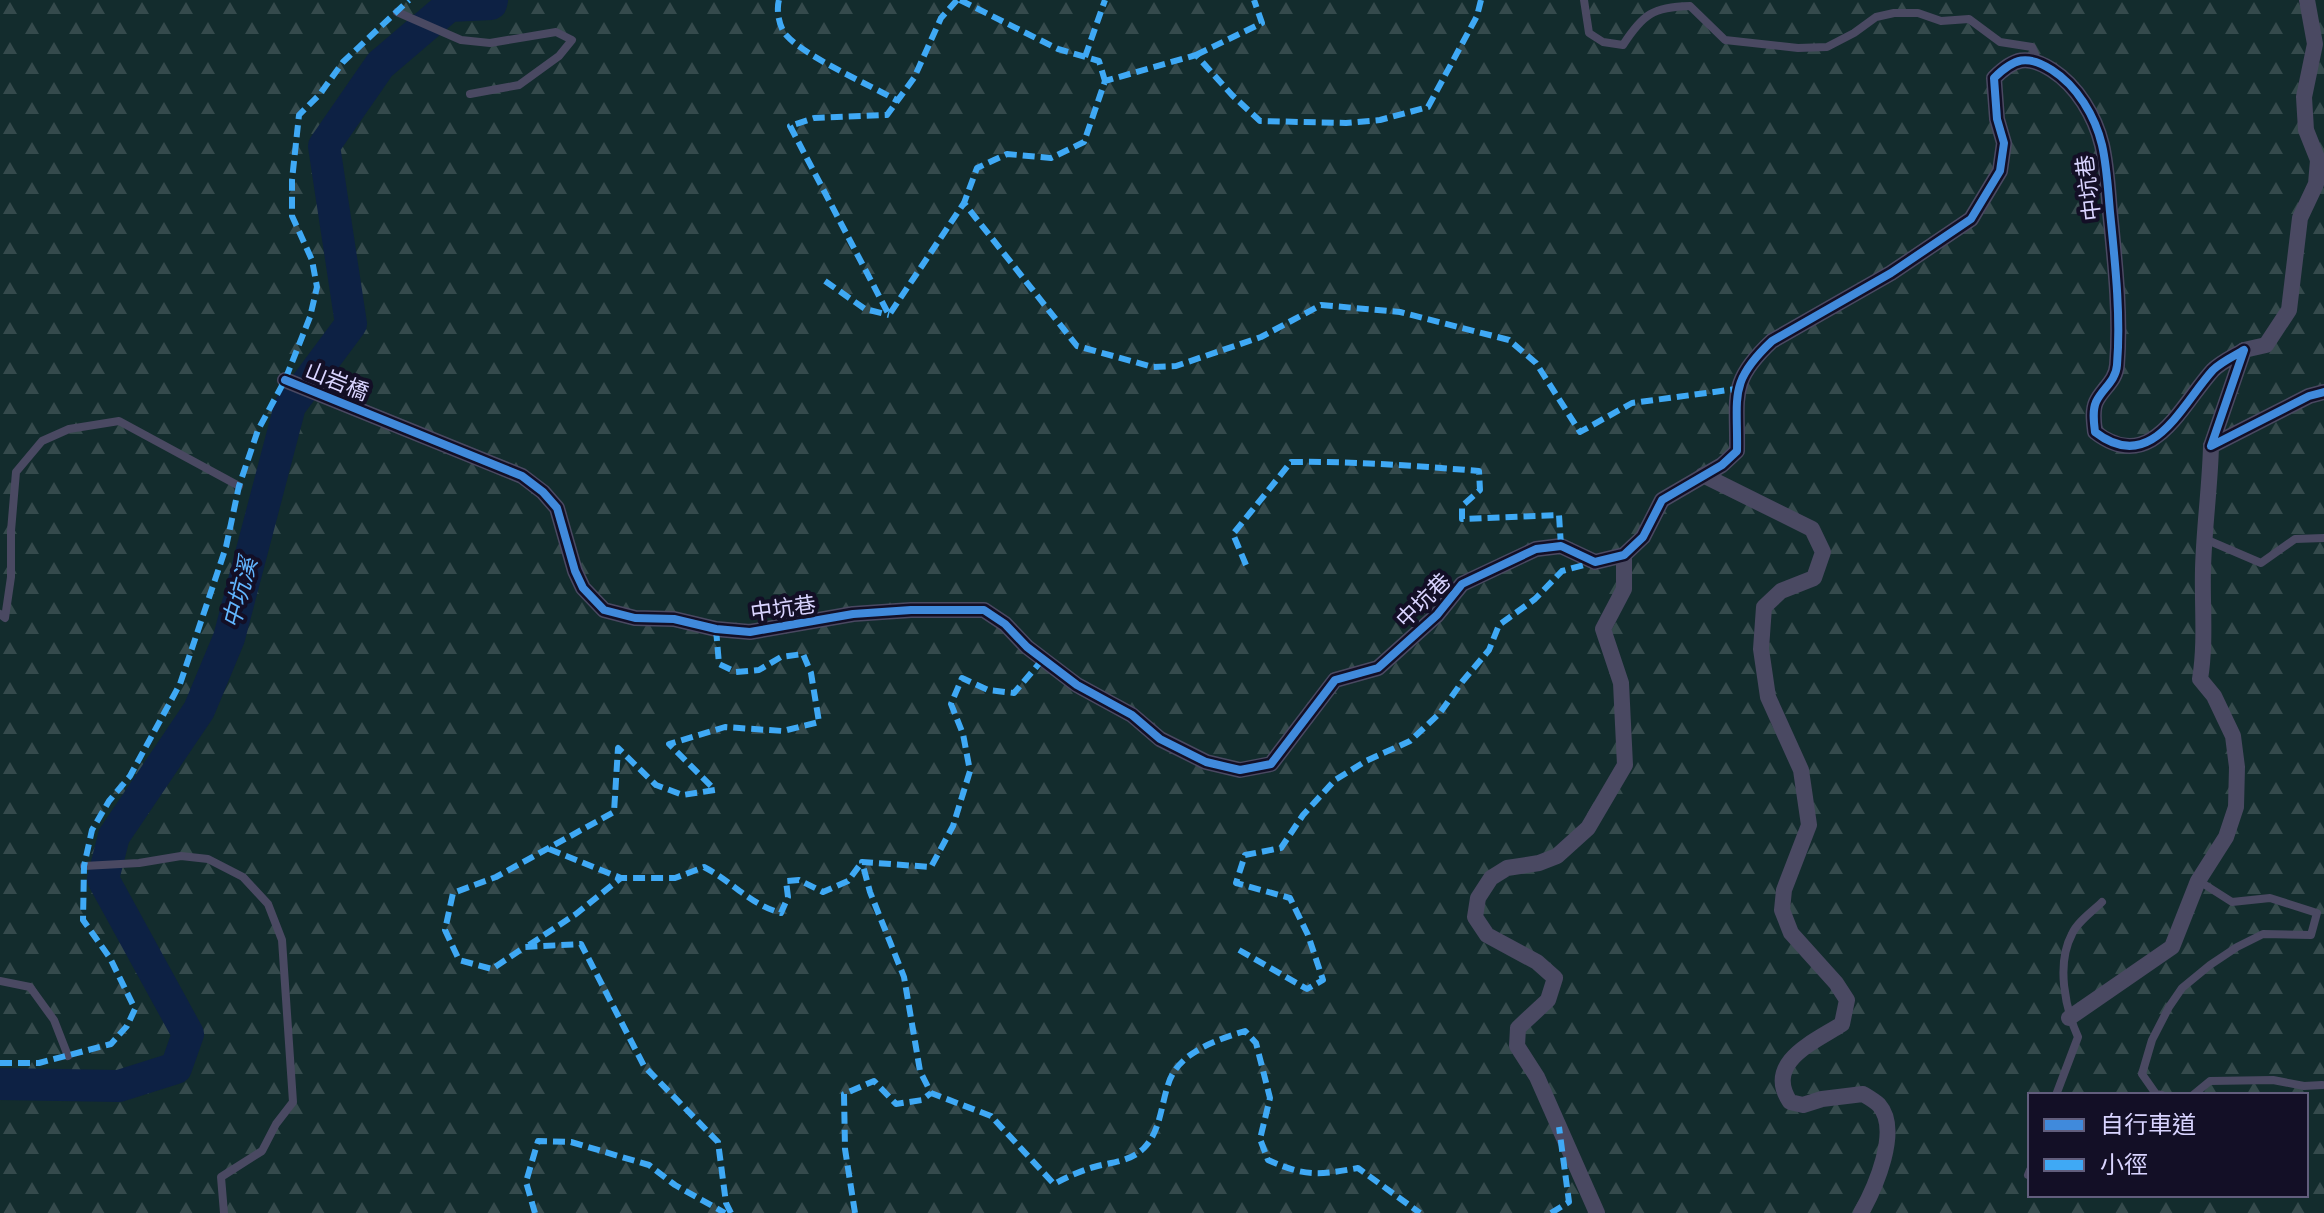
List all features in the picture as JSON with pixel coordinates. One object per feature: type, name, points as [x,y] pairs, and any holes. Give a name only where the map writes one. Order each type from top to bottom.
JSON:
[{"type":"street","points":[[2069,1018],[2172,947],[2198,881],[2226,837],[2236,807],[2237,767],[2233,736],[2214,696],[2200,679],[2204,648],[2201,614],[2211,446],[2244,350],[2266,345],[2289,310],[2300,218],[2316,184],[2318,160],[2306,130],[2304,97],[2315,44],[2307,0]]},
{"type":"street","points":[[1597,1213],[1537,1077],[1517,1046],[1518,1028],[1548,1000],[1555,978],[1537,962],[1487,935],[1475,917],[1478,898],[1491,878],[1507,868],[1539,863],[1557,856],[1588,828],[1625,765],[1621,683],[1603,629],[1624,589],[1624,555],[1643,537],[1662,500],[1722,465],[1737,451],[1736,389],[1744,371],[1772,341],[1891,273],[1971,219],[2000,171],[2004,143],[1997,119],[1994,78],[2014,61],[2039,61]]},
{"type":"street","name":"中坑巷","points":[[2039,61],[2071,83],[2102,145],[2113,250],[2118,325],[2117,370],[2106,392],[2097,401],[2093,415],[2095,432],[2109,443],[2128,447],[2153,439],[2171,426],[2215,368],[2244,350]]},
{"type":"street","name":"山岩橋","points":[[285,380],[375,416]]},
{"type":"street","points":[[2211,446],[2309,396],[2324,392]]},
{"type":"street","name":"中坑巷","points":[[375,416],[522,476],[543,492],[557,508],[583,588],[604,610],[635,618],[674,619],[716,629],[750,632],[853,614],[984,610],[1077,685],[1132,715],[1160,739],[1206,762],[1240,770],[1271,764],[1335,680],[1378,668],[1437,615],[1462,584],[1536,549],[1561,546],[1595,562],[1624,555]]},
{"type":"street","points":[[1703,475],[1812,529],[1823,552],[1814,578],[1781,591],[1764,607],[1761,649],[1768,697],[1801,770],[1809,825],[1784,890],[1782,910],[1791,933],[1836,983],[1847,1000],[1842,1024],[1792,1055],[1783,1073],[1782,1089],[1790,1102],[1803,1105],[1822,1099],[1863,1094],[1880,1106],[1889,1126],[1884,1156],[1871,1195],[1861,1213]]},
{"type":"lane","points":[[1584,0],[1589,33],[1603,42],[1623,45],[1639,21],[1661,7],[1690,6],[1725,40],[1798,48],[1827,47],[1876,17],[1918,13],[1941,21],[1969,19],[2000,42],[2032,47],[2039,61]]},
{"type":"lane","points":[[397,12],[461,40],[490,43],[556,32],[572,40],[559,56],[519,85],[470,94]]},
{"type":"lane","points":[[0,614],[5,618],[11,577],[16,472],[42,441],[69,429],[119,421],[239,486]]},
{"type":"lane","points":[[2205,539],[2261,563],[2295,539],[2324,538]]},
{"type":"lane","points":[[85,866],[139,863],[181,856],[208,859],[243,877],[268,904],[282,940],[290,1021],[293,1102],[276,1124],[262,1151],[221,1177],[224,1213]]},
{"type":"lane","points":[[2155,1093],[2142,1074],[2152,1040],[2182,988],[2237,947],[2263,934],[2311,935],[2317,913],[2270,898],[2232,902],[2198,881]]},
{"type":"lane","points":[[2057,1093],[2078,1037],[2069,1018],[2063,989],[2072,933],[2102,902]]},
{"type":"lane","points":[[0,981],[30,987],[54,1020],[68,1056]]},
{"type":"lane","points":[[2195,1093],[2210,1081],[2273,1080],[2304,1086],[2322,1085]]},
{"type":"green space","points":[[0,0],[2324,0],[2324,1213],[0,1213]]},
{"type":"waterway","name":"中坑溪","points":[[0,1084],[119,1086],[176,1068],[188,1034],[103,879],[114,836],[199,710],[229,638],[290,406],[351,324],[324,146],[380,65],[449,6],[491,4],[492,0]]},
{"type":"marked path","points":[[0,1063],[39,1063],[111,1044],[127,1026],[135,1009],[110,958],[83,920],[84,866],[92,830],[109,801],[130,776],[180,684],[226,547],[239,486],[258,430],[285,380],[310,317],[317,287],[312,260],[292,216],[292,180],[299,115],[320,94],[343,62],[409,0]]},
{"type":"marked path","points":[[779,0],[778,14],[782,28],[796,44],[823,62],[898,101]]},
{"type":"marked path","points":[[957,0],[941,18],[914,78],[887,115],[814,118],[790,126],[889,315],[964,203]]},
{"type":"marked path","points":[[960,0],[1058,49],[1099,61],[1105,81]]},
{"type":"marked path","points":[[1085,57],[1105,0]]},
{"type":"marked path","points":[[1196,55],[1262,23],[1254,0]]},
{"type":"marked path","points":[[1481,0],[1477,16],[1428,107],[1380,120],[1346,123],[1260,121],[1196,55],[1105,81],[1084,142],[1051,158],[1007,154],[977,168],[964,203],[1077,346],[1153,367],[1176,366],[1261,337],[1321,305],[1400,312],[1509,340],[1536,363],[1580,432],[1632,403],[1736,389]]},
{"type":"marked path","points":[[825,281],[865,309],[889,315]]},
{"type":"marked path","points":[[1246,565],[1233,534],[1291,462],[1479,471],[1480,490],[1462,506],[1462,519],[1559,515],[1561,546]]},
{"type":"marked path","points":[[1239,950],[1307,989],[1323,980],[1308,935],[1290,898],[1236,883],[1245,855],[1281,848],[1303,815],[1335,780],[1366,761],[1410,741],[1440,713],[1489,650],[1499,625],[1535,599],[1562,571],[1595,562]]},
{"type":"marked path","points":[[716,629],[719,664],[736,672],[759,670],[781,657],[803,654],[811,673],[819,722],[783,731],[725,727],[669,744],[715,790],[683,795],[656,785],[618,748],[614,812],[496,877],[453,893],[445,930],[459,960],[492,969],[525,947],[581,944],[644,1066],[718,1142],[726,1203],[731,1213]]},
{"type":"marked path","points":[[1043,659],[1014,693],[988,690],[962,678],[951,704],[963,734],[970,771],[953,826],[931,867],[862,862],[870,892],[904,977],[920,1071],[931,1093],[991,1116],[1054,1184],[1084,1170],[1139,1153],[1154,1134],[1168,1085],[1180,1064],[1199,1049],[1245,1031],[1256,1043],[1270,1098],[1260,1139],[1268,1160],[1312,1173],[1358,1168],[1420,1213]]},
{"type":"marked path","points":[[549,849],[621,878]]},
{"type":"marked path","points":[[529,945],[576,914],[621,878],[675,878],[704,867],[760,904],[781,913],[788,897],[786,881],[799,880],[823,892],[848,881],[862,862]]},
{"type":"marked path","points":[[855,1213],[845,1149],[844,1094],[874,1081],[896,1104],[922,1100],[931,1093]]},
{"type":"marked path","points":[[1551,1213],[1569,1202],[1559,1127]]},
{"type":"marked path","points":[[535,1213],[526,1182],[538,1141],[571,1142],[649,1165],[675,1185],[725,1213]]},
{"type":"cycle path","points":[[285,380],[522,476],[557,508],[575,571],[583,588],[604,610],[635,618],[674,619],[716,629],[750,632],[853,614],[984,610],[1077,685],[1132,715],[1160,739],[1206,762],[1240,770],[1271,764],[1335,680],[1378,668],[1437,615],[1462,584],[1536,549],[1561,546],[1595,562],[1624,555],[1643,537],[1662,500],[1722,465],[1737,451],[1738,391],[1748,368],[1772,341],[1891,273],[1971,219],[2000,171],[2004,143],[1997,119],[1994,78],[2015,62],[2028,60],[2043,65],[2069,84],[2090,113],[2102,145],[2115,269],[2118,346],[2114,376],[2095,406],[2095,432],[2115,443],[2133,446],[2149,441],[2177,417],[2213,370],[2244,350],[2211,446],[2309,396],[2324,392]]}]
